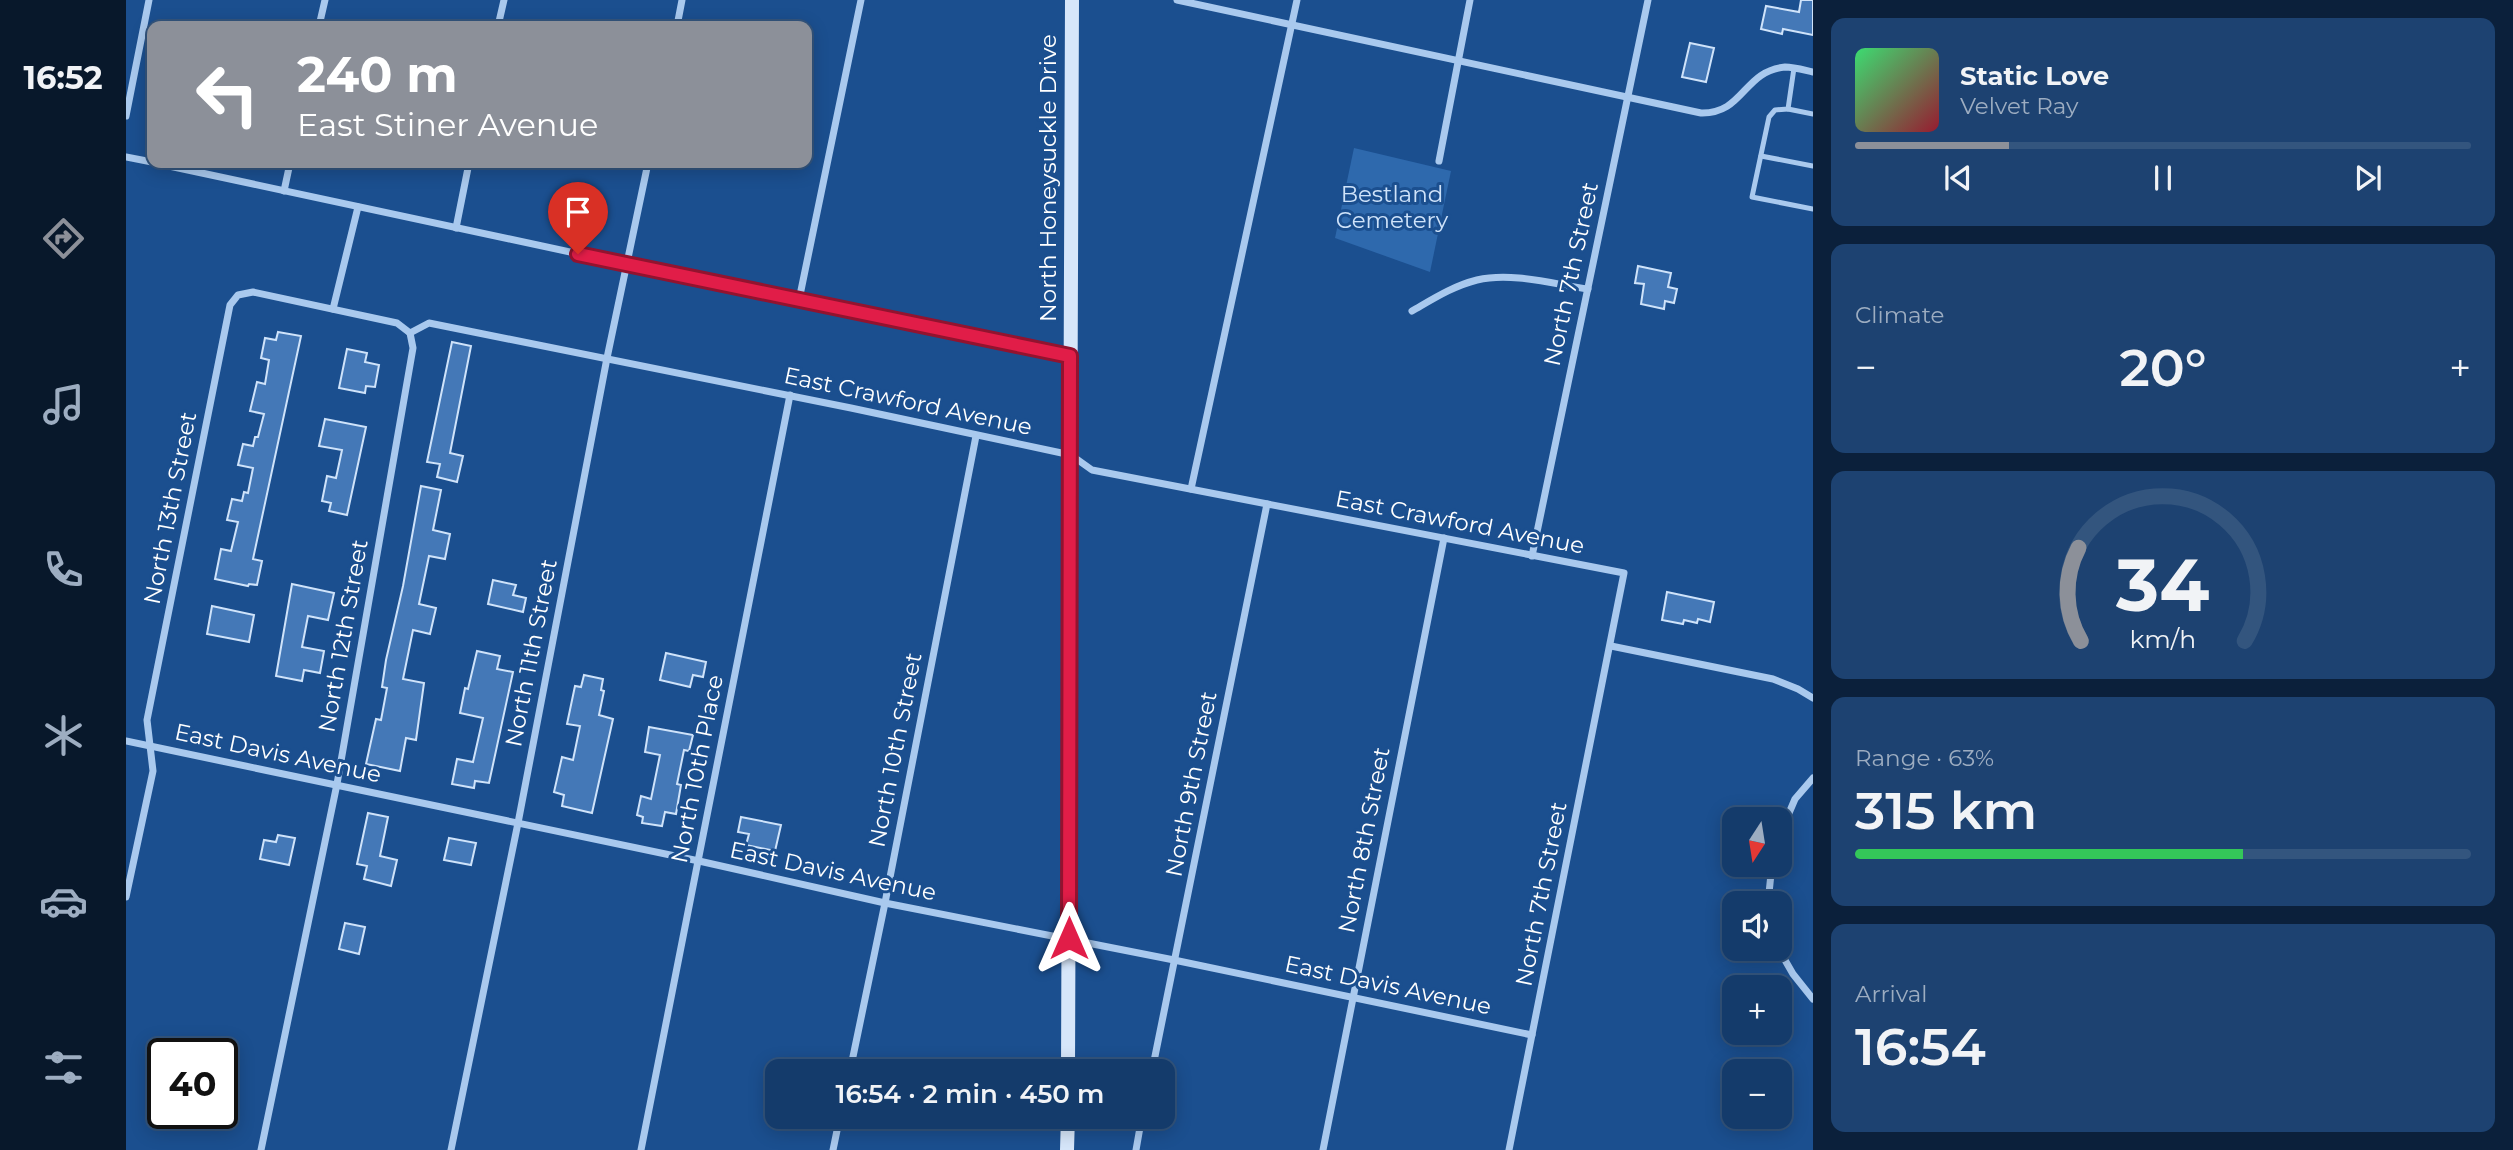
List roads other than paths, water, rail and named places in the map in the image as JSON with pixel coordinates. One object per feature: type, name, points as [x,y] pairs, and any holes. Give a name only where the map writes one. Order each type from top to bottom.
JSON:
[{"type":"street","points":[[126,116],[149,0]]},
{"type":"street","points":[[321,21],[325,0]]},
{"type":"street","points":[[499,21],[504,0]]},
{"type":"street","points":[[678,21],[682,0]]},
{"type":"street","points":[[799,300],[860,0]]},
{"type":"street","name":"North Honeysuckle Drive","points":[[1068,1059],[1072,0]]},
{"type":"street","points":[[1177,0],[1700,113],[1724,110],[1762,74],[1786,67],[1813,72]]},
{"type":"street","points":[[1191,489],[1297,0]]},
{"type":"street","points":[[1439,161],[1470,0]]},
{"type":"street","name":"North 7th Street","points":[[1532,556],[1648,0]]},
{"type":"street","points":[[126,156],[147,160]]},
{"type":"street","points":[[181,168],[1070,356]]},
{"type":"street","points":[[284,191],[289,168]]},
{"type":"street","points":[[456,228],[468,168]]},
{"type":"street","name":"North 11th Street","points":[[452,1150],[607,358],[647,168]]},
{"type":"street","points":[[358,206],[333,309],[397,323],[410,333]]},
{"type":"street","points":[[1412,311],[1449,290],[1479,280],[1507,278],[1588,289]]},
{"type":"street","name":"North 13th Street","points":[[126,897],[153,771],[147,720],[230,306],[238,295],[253,292],[333,309]]},
{"type":"street","name":"East Crawford Avenue","points":[[410,333],[429,323],[607,358],[1071,455],[1092,470],[1624,573],[1611,646]]},
{"type":"street","name":"North 12th Street","points":[[261,1150],[337,784],[413,348],[410,333]]},
{"type":"street","name":"North 10th Place","points":[[641,1150],[790,395]]},
{"type":"street","name":"North 10th Street","points":[[852,1059],[976,436]]},
{"type":"street","name":"North 9th Street","points":[[1154,1059],[1267,504]]},
{"type":"street","name":"North 8th Street","points":[[1323,1150],[1444,538]]},
{"type":"street","points":[[1611,646],[1773,679],[1813,698]]},
{"type":"street","name":"North 7th Street","points":[[1509,1150],[1611,646]]},
{"type":"street","name":"East Davis Avenue","points":[[126,741],[699,861],[885,903],[1069,938],[1532,1035]]},
{"type":"street","points":[[1792,807],[1813,778]]},
{"type":"street","points":[[1786,961],[1813,999]]},
{"type":"street","points":[[833,1150],[837,1129]]},
{"type":"street","points":[[1067,1150],[1068,1129]]},
{"type":"street","points":[[1136,1150],[1140,1129]]},
{"type":"lane","points":[[1788,109],[1794,68]]},
{"type":"lane","points":[[1813,114],[1788,109],[1775,110],[1769,117],[1752,197],[1813,209]]},
{"type":"lane","points":[[1761,156],[1813,166]]},
{"type":"park label","name":"Bestland Cemetery","points":[[1392,207]]}]
